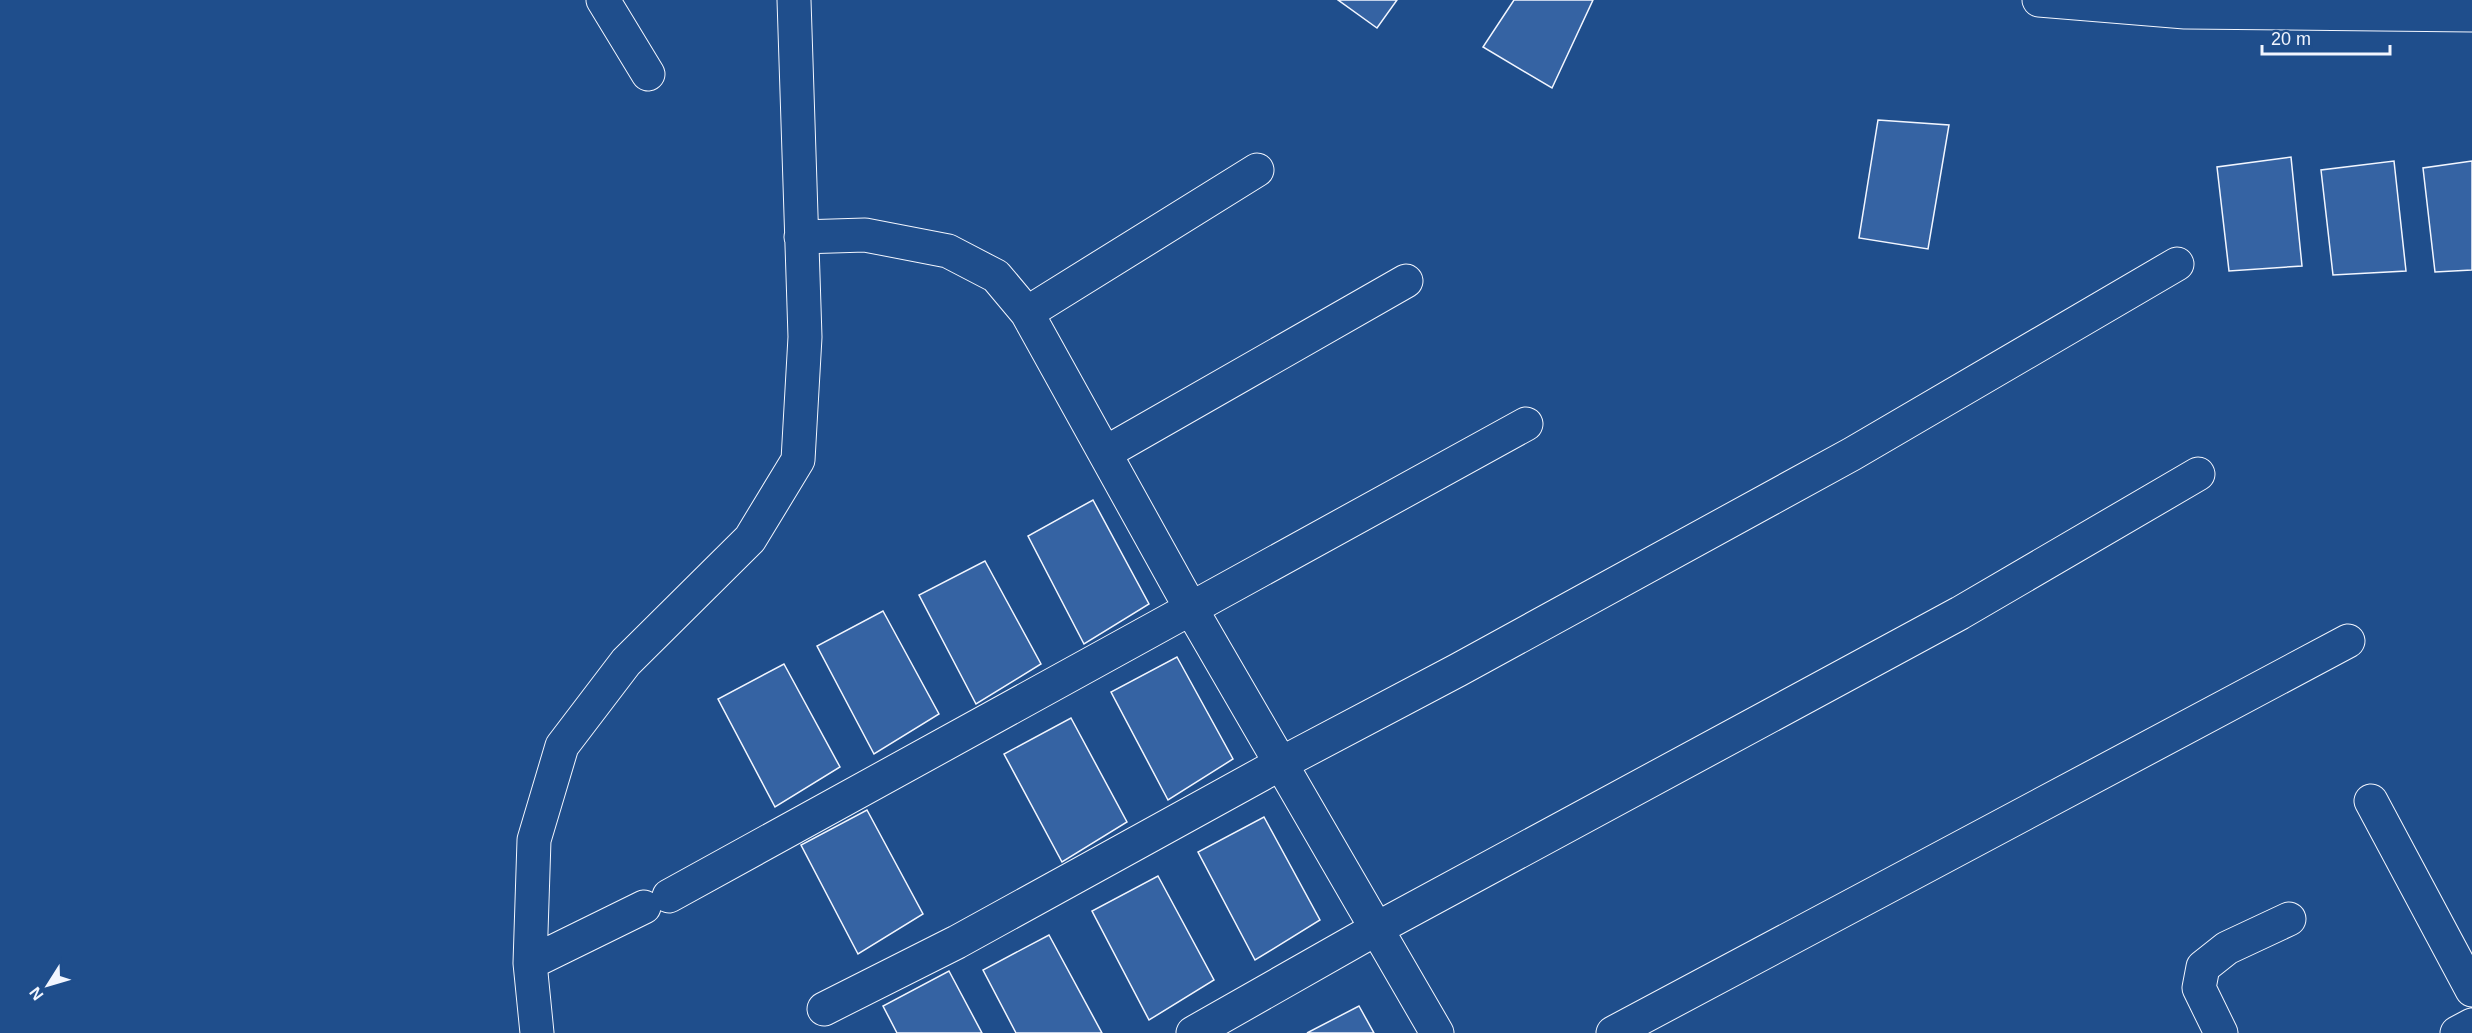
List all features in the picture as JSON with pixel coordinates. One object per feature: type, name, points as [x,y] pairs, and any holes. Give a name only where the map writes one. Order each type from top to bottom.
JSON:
[{"type":"street","points":[[603,0],[648,74]]},
{"type":"street","points":[[537,1033],[530,963],[534,840],[562,746],[626,662],[750,539],[798,460],[805,337],[794,0]]},
{"type":"street","points":[[2039,0],[2185,12],[2311,7],[2472,15]]},
{"type":"street","points":[[1028,313],[1257,170]]},
{"type":"street","points":[[801,237],[865,235],[948,251],[996,276],[1028,313],[1190,608],[1437,1033]]},
{"type":"street","points":[[824,1009],[957,942],[1852,454],[2177,264]]},
{"type":"street","points":[[1105,453],[1407,281]]},
{"type":"street","points":[[530,963],[657,902],[1526,424]]},
{"type":"street","points":[[1192,1033],[1376,929],[1960,613],[2198,474]]},
{"type":"street","points":[[1613,1033],[2348,641]]},
{"type":"street","points":[[2371,801],[2472,990]]},
{"type":"street","points":[[2222,1033],[2199,988],[2203,967],[2227,948],[2289,919]]},
{"type":"street","points":[[2457,1033],[2472,1025]]},
{"type":"building","points":[[1338,0],[1397,0],[1377,28]]},
{"type":"building","points":[[1514,0],[1593,0],[1552,88],[1483,47]]},
{"type":"building","points":[[1878,120],[1949,125],[1928,249],[1859,238]]},
{"type":"building","points":[[2291,157],[2302,266],[2229,271],[2217,167]]},
{"type":"building","points":[[2394,161],[2406,271],[2333,275],[2321,170]]},
{"type":"building","points":[[2472,161],[2472,270],[2435,272],[2423,168]]},
{"type":"building","points":[[1093,500],[1149,604],[1084,644],[1028,536]]},
{"type":"building","points":[[985,561],[1041,664],[976,704],[919,595]]},
{"type":"building","points":[[883,611],[939,714],[874,754],[817,646]]},
{"type":"building","points":[[1177,657],[1233,759],[1168,800],[1111,692]]},
{"type":"building","points":[[784,664],[840,767],[775,807],[718,699]]},
{"type":"building","points":[[1071,718],[1127,822],[1062,862],[1004,754]]},
{"type":"building","points":[[867,810],[923,914],[858,954],[801,845]]},
{"type":"building","points":[[1264,817],[1320,920],[1255,960],[1198,852]]},
{"type":"building","points":[[1158,876],[1214,980],[1149,1020],[1092,911]]},
{"type":"building","points":[[1049,935],[1102,1033],[1016,1033],[983,970]]},
{"type":"building","points":[[949,971],[982,1033],[897,1033],[883,1006]]},
{"type":"building","points":[[1359,1006],[1374,1033],[1307,1033]]}]
